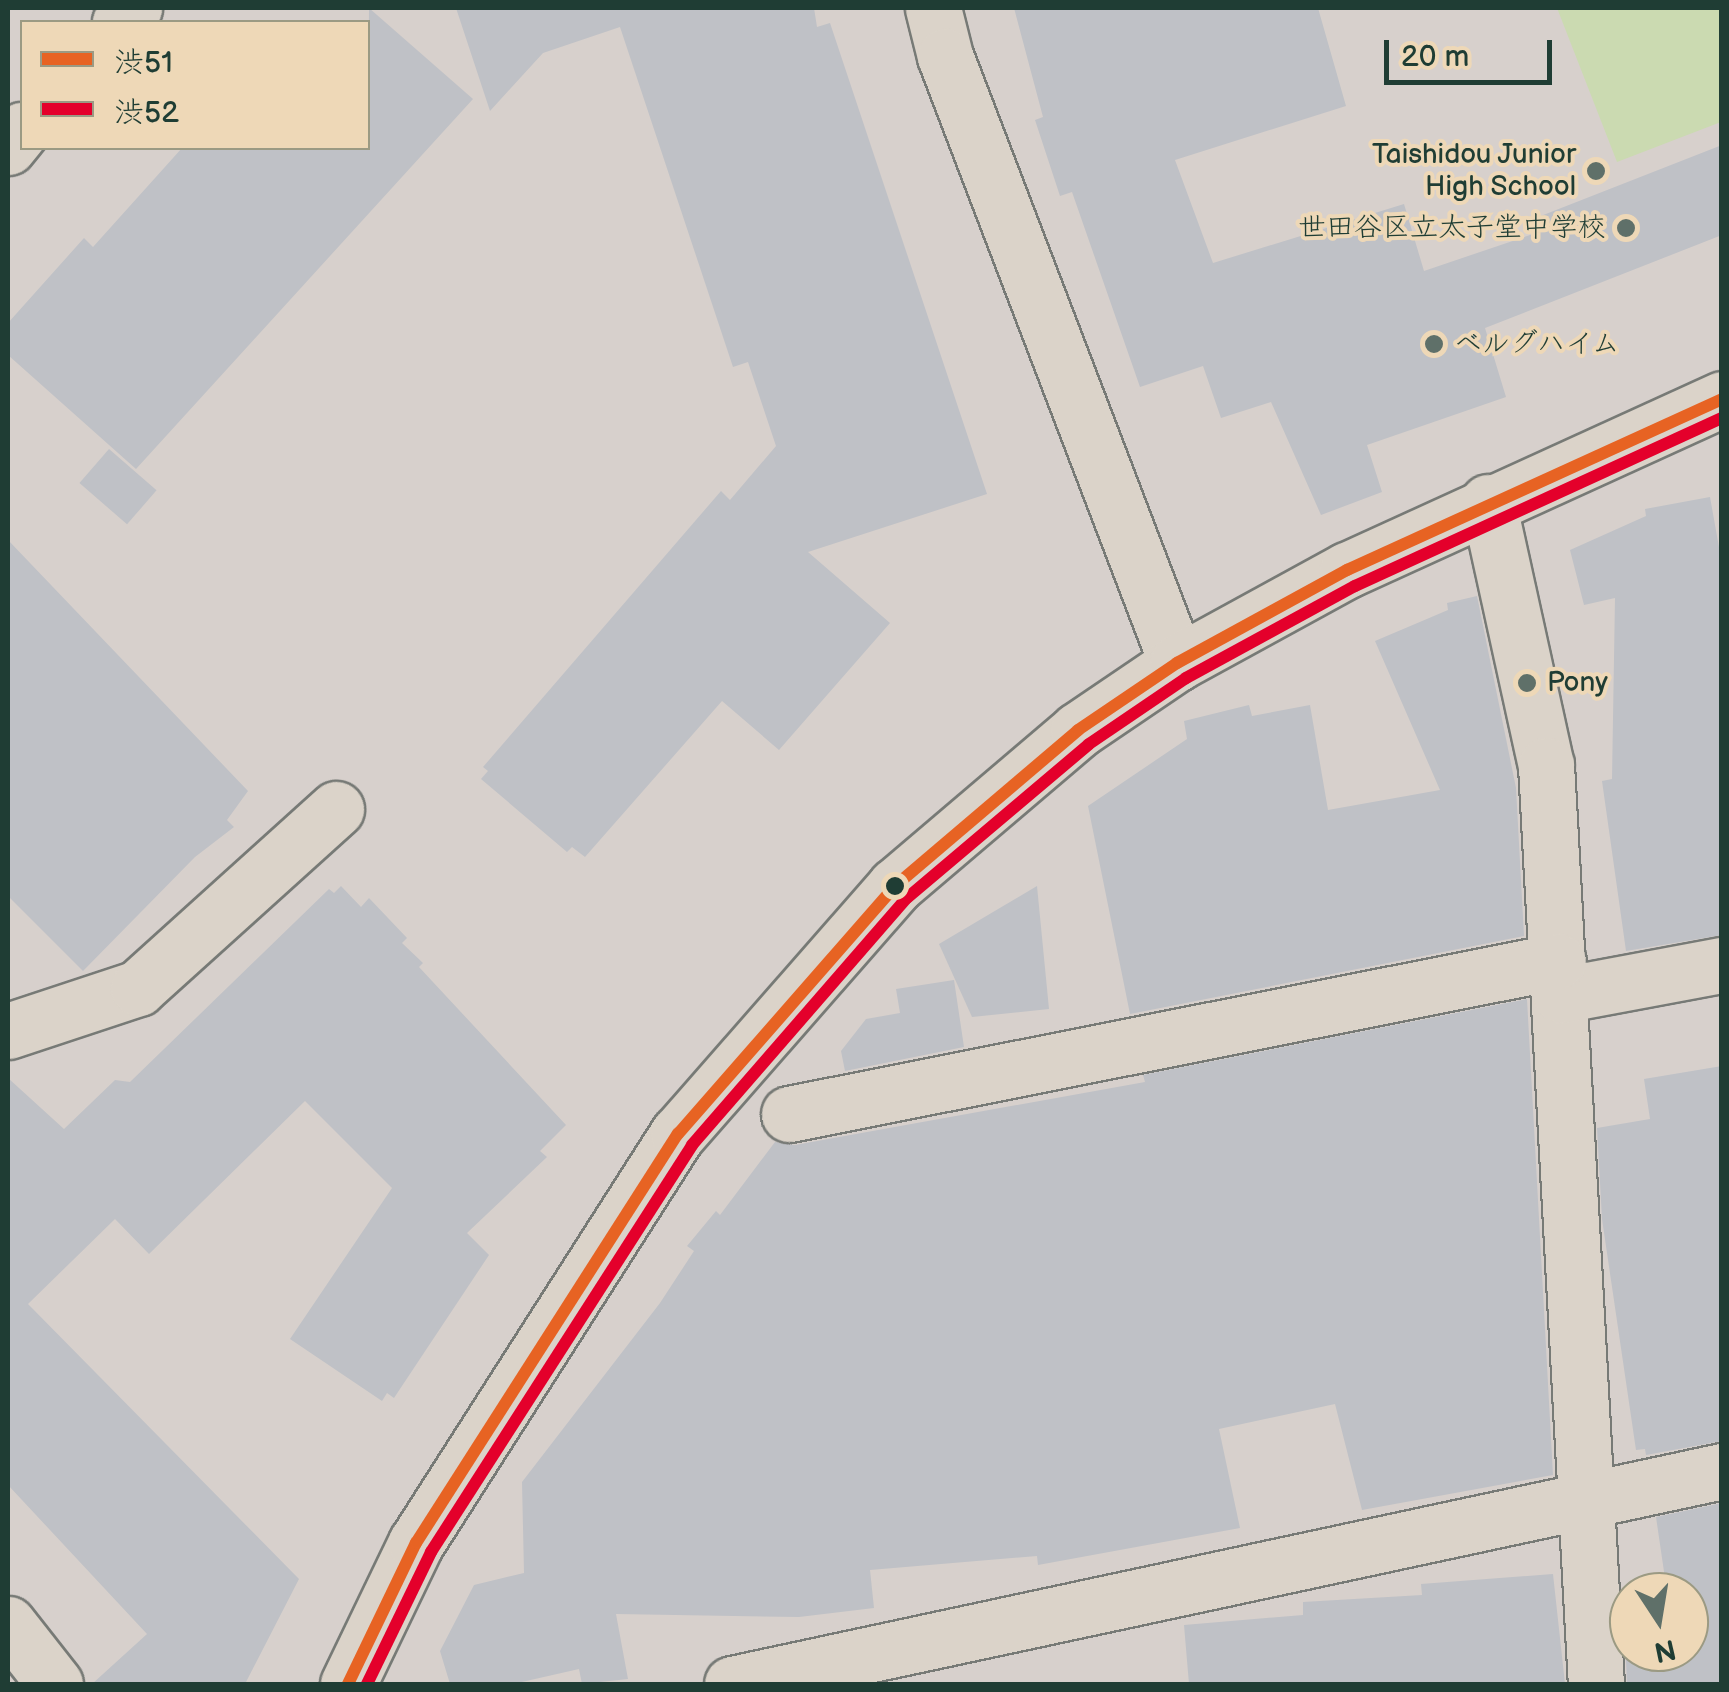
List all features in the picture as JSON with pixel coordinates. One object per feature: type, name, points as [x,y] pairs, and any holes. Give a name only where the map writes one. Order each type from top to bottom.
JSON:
[{"type":"street","points":[[932,8],[944,56],[1178,663]]},
{"type":"street","points":[[348,1684],[416,1543],[682,1128],[896,886],[1012,782],[1178,663],[1488,502],[1722,400]]},
{"type":"street","points":[[1488,502],[1546,765],[1596,1684]]},
{"type":"street","points":[[8,1031],[138,988],[336,809]]},
{"type":"street","points":[[789,1114],[1560,978],[1722,965]]},
{"type":"street","points":[[732,1684],[1583,1496],[1722,1471]]},
{"type":"street","points":[[8,1624],[55,1684]]},
{"type":"green space","points":[[1557,8],[1721,8],[1721,122],[1617,162]]},
{"type":"building","points":[[369,8],[473,99],[136,469],[8,355],[8,323],[84,238],[93,247],[180,150],[370,150]]},
{"type":"building","points":[[456,8],[814,8],[817,27],[830,23],[987,494],[808,552],[890,623],[779,750],[722,701],[585,857],[572,847],[567,852],[481,779],[488,771],[483,767],[721,491],[730,500],[776,446],[748,362],[733,367],[620,27],[543,53],[490,111]]},
{"type":"building","points":[[1014,8],[1318,8],[1346,106],[1175,160],[1213,263],[1404,204],[1424,271],[1533,234],[1528,221],[1722,145],[1722,235],[1485,328],[1506,397],[1367,445],[1382,492],[1321,515],[1271,402],[1221,418],[1203,366],[1140,387],[1072,192],[1060,196],[1035,120],[1043,117]]},
{"type":"building","points":[[109,449],[157,490],[127,524],[79,483]]},
{"type":"building","points":[[1710,497],[1722,564],[1722,935],[1626,951],[1602,781],[1612,779],[1615,598],[1584,605],[1570,550],[1646,516],[1645,509]]},
{"type":"building","points":[[8,540],[248,791],[227,820],[234,827],[195,857],[83,971],[8,896]]},
{"type":"building","points":[[1477,596],[1516,788],[1524,936],[1130,1014],[1088,806],[1187,739],[1184,721],[1249,705],[1252,716],[1310,705],[1328,810],[1440,790],[1375,641],[1448,610],[1447,603]]},
{"type":"building","points":[[341,886],[361,907],[369,898],[407,938],[402,943],[423,963],[419,967],[566,1125],[540,1151],[547,1157],[467,1233],[489,1255],[394,1398],[387,1393],[382,1401],[290,1339],[392,1188],[305,1101],[149,1254],[115,1219],[28,1304],[299,1579],[245,1684],[92,1684],[147,1634],[8,1485],[8,1078],[64,1129],[115,1080],[130,1082],[329,889],[334,893]]},
{"type":"building","points":[[1037,886],[1049,1009],[972,1017],[939,944]]},
{"type":"building","points":[[954,980],[964,1047],[845,1071],[841,1051],[866,1019],[900,1013],[896,989]]},
{"type":"building","points":[[1527,999],[1553,1475],[1362,1510],[1335,1404],[1219,1429],[1240,1528],[1038,1565],[1037,1556],[870,1570],[874,1608],[799,1617],[616,1614],[628,1679],[582,1684],[579,1669],[513,1684],[450,1684],[440,1651],[474,1585],[524,1573],[522,1482],[660,1303],[694,1251],[687,1246],[716,1211],[720,1215],[775,1142],[795,1145],[1145,1082],[1143,1075]]},
{"type":"building","points":[[1722,1066],[1722,1441],[1646,1455],[1645,1449],[1636,1450],[1602,1219],[1597,1128],[1650,1119],[1644,1079]]},
{"type":"building","points":[[1722,1503],[1722,1684],[1627,1684],[1626,1672],[1709,1672],[1709,1572],[1664,1572],[1656,1517]]},
{"type":"building","points":[[1553,1574],[1565,1684],[1189,1684],[1184,1625],[1303,1615],[1303,1602],[1422,1595],[1421,1584]]},
{"type":"transit line","name":"渋51","points":[[348,1684],[416,1543],[678,1134],[895,886],[1078,730],[1177,663],[1347,570],[1722,399]]},
{"type":"transit line","name":"渋52","points":[[367,1684],[431,1552],[692,1145],[907,898],[1089,744],[1186,678],[1355,586],[1722,418]]},
{"type":"place","name":"Taishidou Junior High School","points":[[1596,171]]},
{"type":"place","name":"世田谷区立太子堂中学校","points":[[1626,228]]},
{"type":"place","name":"ベルグハイム","points":[[1434,344]]},
{"type":"place","name":"Pony","points":[[1527,683]]}]
